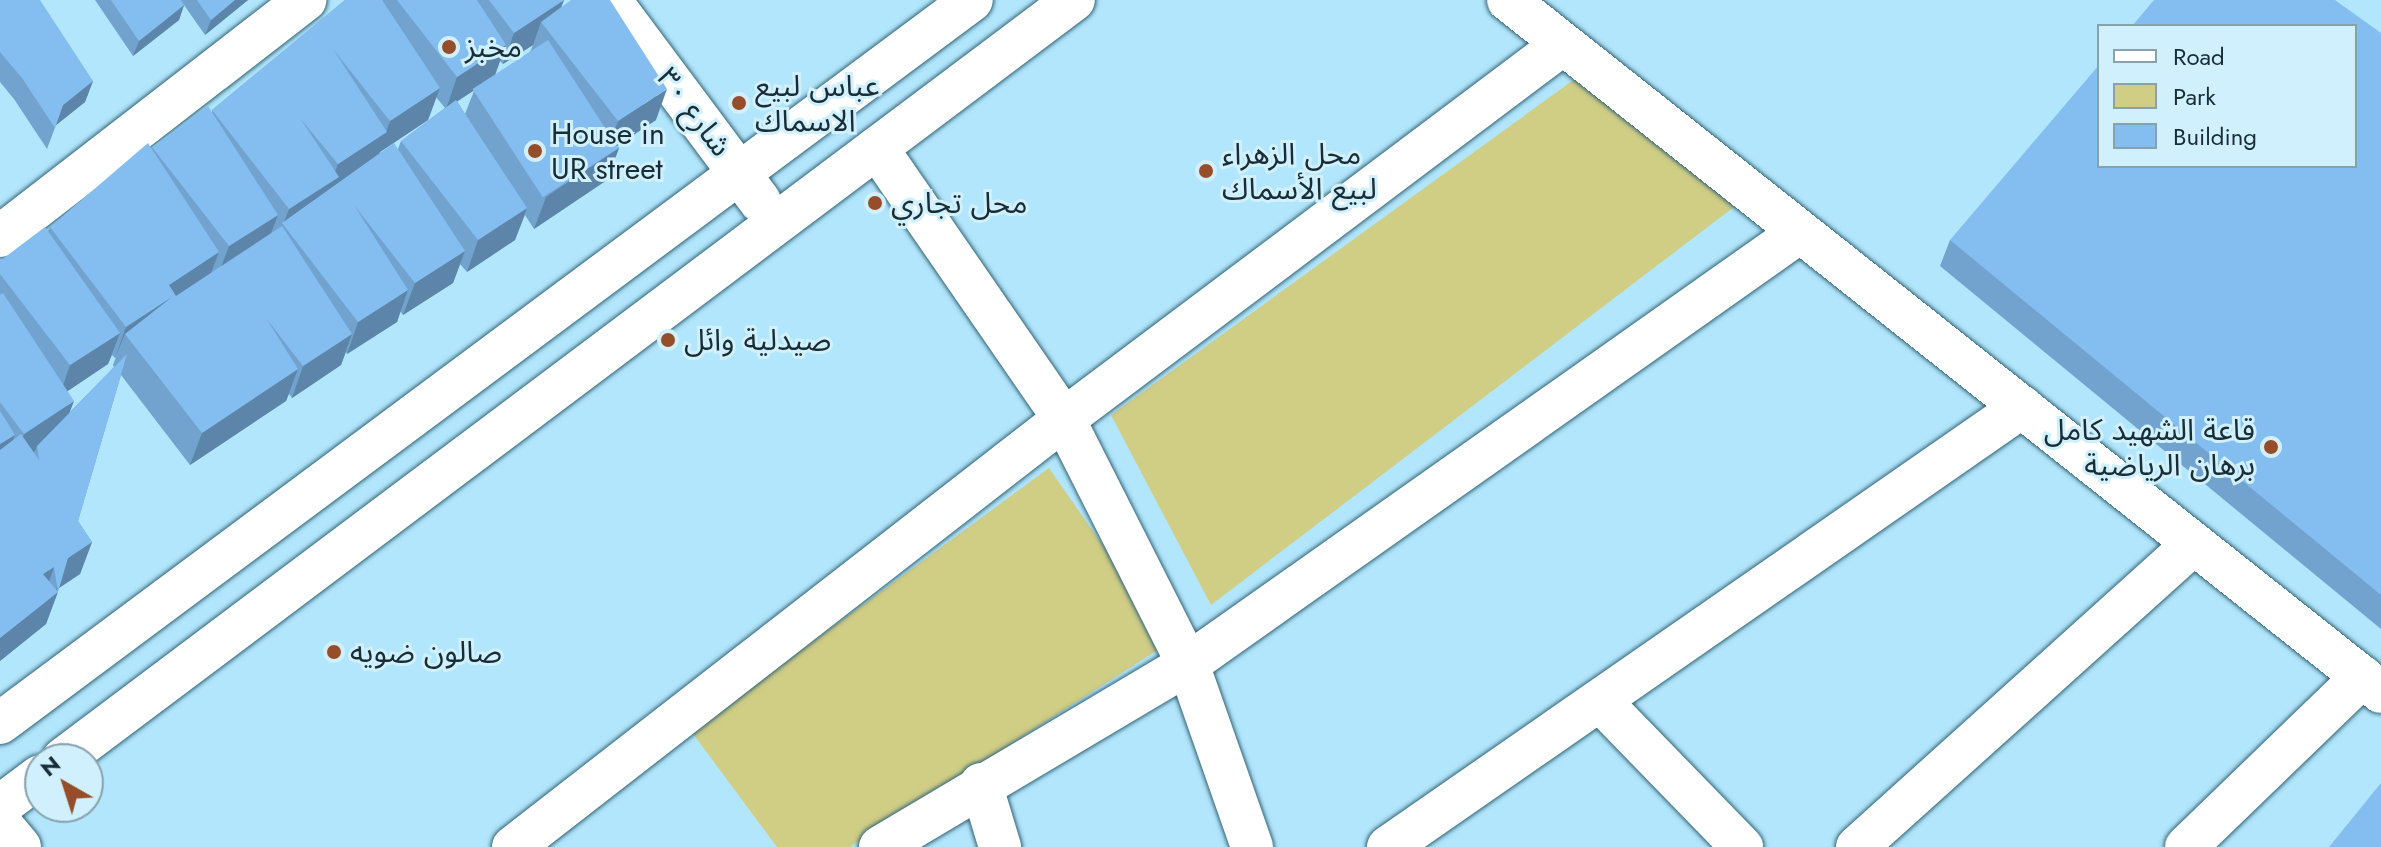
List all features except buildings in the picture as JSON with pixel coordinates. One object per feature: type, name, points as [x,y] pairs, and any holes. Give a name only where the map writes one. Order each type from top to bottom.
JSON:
[{"type":"street","points":[[0,236],[305,0]]},
{"type":"street","name":"شارع ٣٠","points":[[610,0],[778,224]]},
{"type":"street","points":[[0,723],[742,177],[972,0]]},
{"type":"street","points":[[84,743],[1074,0]]},
{"type":"street","points":[[1508,0],[2372,685],[2186,847]]},
{"type":"street","points":[[513,847],[1064,419],[1563,44]]},
{"type":"street","points":[[877,148],[1064,419],[1188,664],[1252,847]]},
{"type":"street","points":[[880,847],[981,784],[1188,664],[1800,232]]},
{"type":"street","points":[[1388,847],[2022,407]]},
{"type":"street","points":[[1857,847],[2194,544]]},
{"type":"street","points":[[1600,701],[1742,847]]},
{"type":"street","points":[[981,784],[1000,847]]},
{"type":"street","points":[[0,806],[24,788]]},
{"type":"street","points":[[0,823],[20,847]]},
{"type":"green space","points":[[1579,76],[1751,194],[1211,605],[1111,415]]},
{"type":"green space","points":[[1049,468],[1170,642],[850,847],[777,847],[691,731]]},
{"type":"place","name":"مخبز","points":[[449,47]]},
{"type":"place","name":"عباس لبيع الاسماك","points":[[739,103]]},
{"type":"place","name":"House in UR street","points":[[535,151]]},
{"type":"place","name":"محل الزهراء لبيع الأسماك","points":[[1206,171]]},
{"type":"place","name":"محل تجاري","points":[[875,203]]},
{"type":"place","name":"صيدلية وائل","points":[[668,340]]},
{"type":"place","name":"قاعة الشهيد كامل برهان الرياضية","points":[[2271,447]]},
{"type":"place","name":"صالون ضويه","points":[[334,652]]}]
